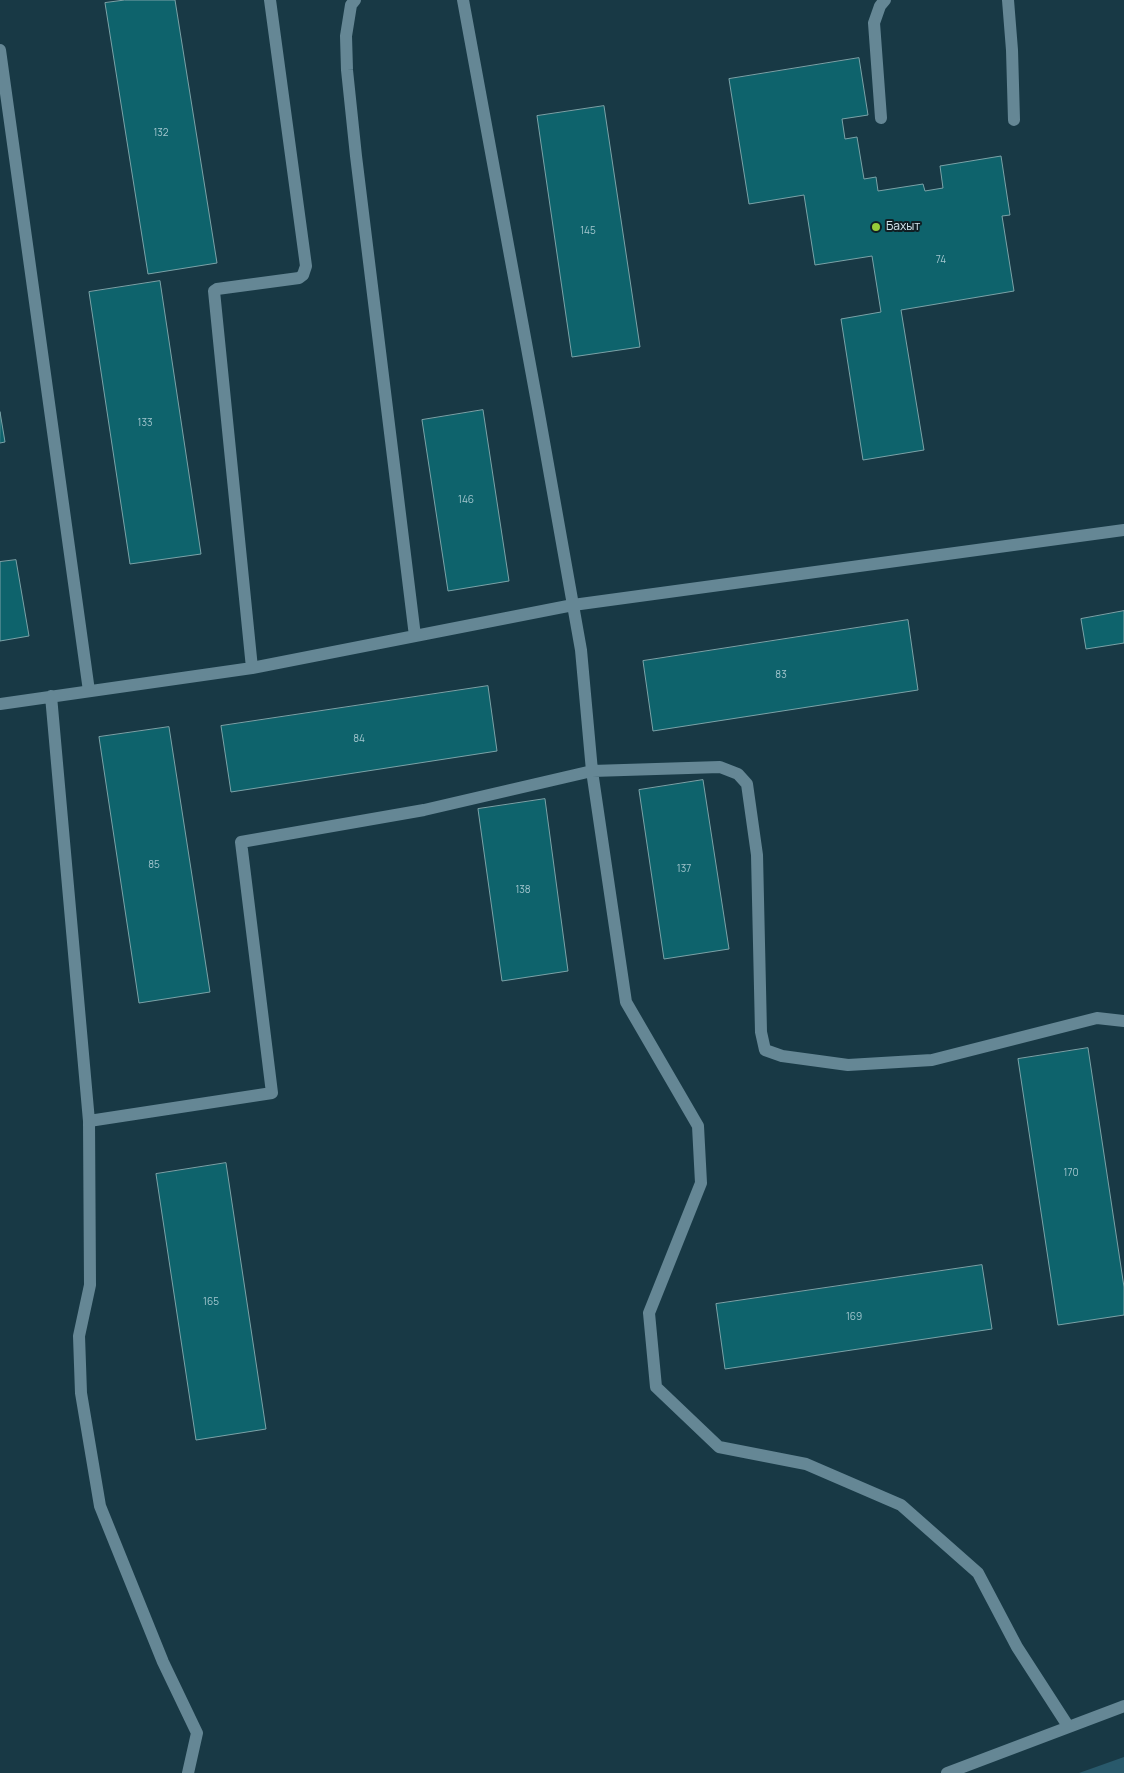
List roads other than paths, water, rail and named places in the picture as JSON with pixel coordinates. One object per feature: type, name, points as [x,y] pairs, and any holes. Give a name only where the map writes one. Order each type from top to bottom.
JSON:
[{"type":"street","points":[[252,668],[214,291],[217,289],[299,278],[303,275],[306,266],[270,0]]},
{"type":"street","points":[[355,0],[351,4],[346,36],[348,80],[357,166],[416,636]]},
{"type":"street","points":[[463,0],[581,650],[592,770],[626,1002],[698,1126],[701,1182],[649,1313],[656,1387],[719,1447],[806,1464],[901,1505],[978,1572],[1017,1647],[1068,1726]]},
{"type":"street","points":[[881,118],[874,23],[880,6],[885,0]]},
{"type":"street","points":[[1008,0],[1014,120]]},
{"type":"street","points":[[0,50],[89,691]]},
{"type":"street","points":[[0,704],[252,668],[573,605],[1124,530]]},
{"type":"street","points":[[51,696],[89,1121],[90,1285],[79,1336],[81,1393],[100,1506],[163,1662],[197,1733],[188,1773]]},
{"type":"street","points":[[89,1121],[272,1093],[241,842],[424,810],[592,770],[720,767],[738,774],[747,784],[757,855],[761,1032],[765,1050],[782,1056],[848,1065],[932,1060],[1097,1018],[1124,1022]]},
{"type":"street","points":[[947,1773],[1124,1706]]},
{"type":"place","name":"Бахыт","points":[[876,227]]}]
